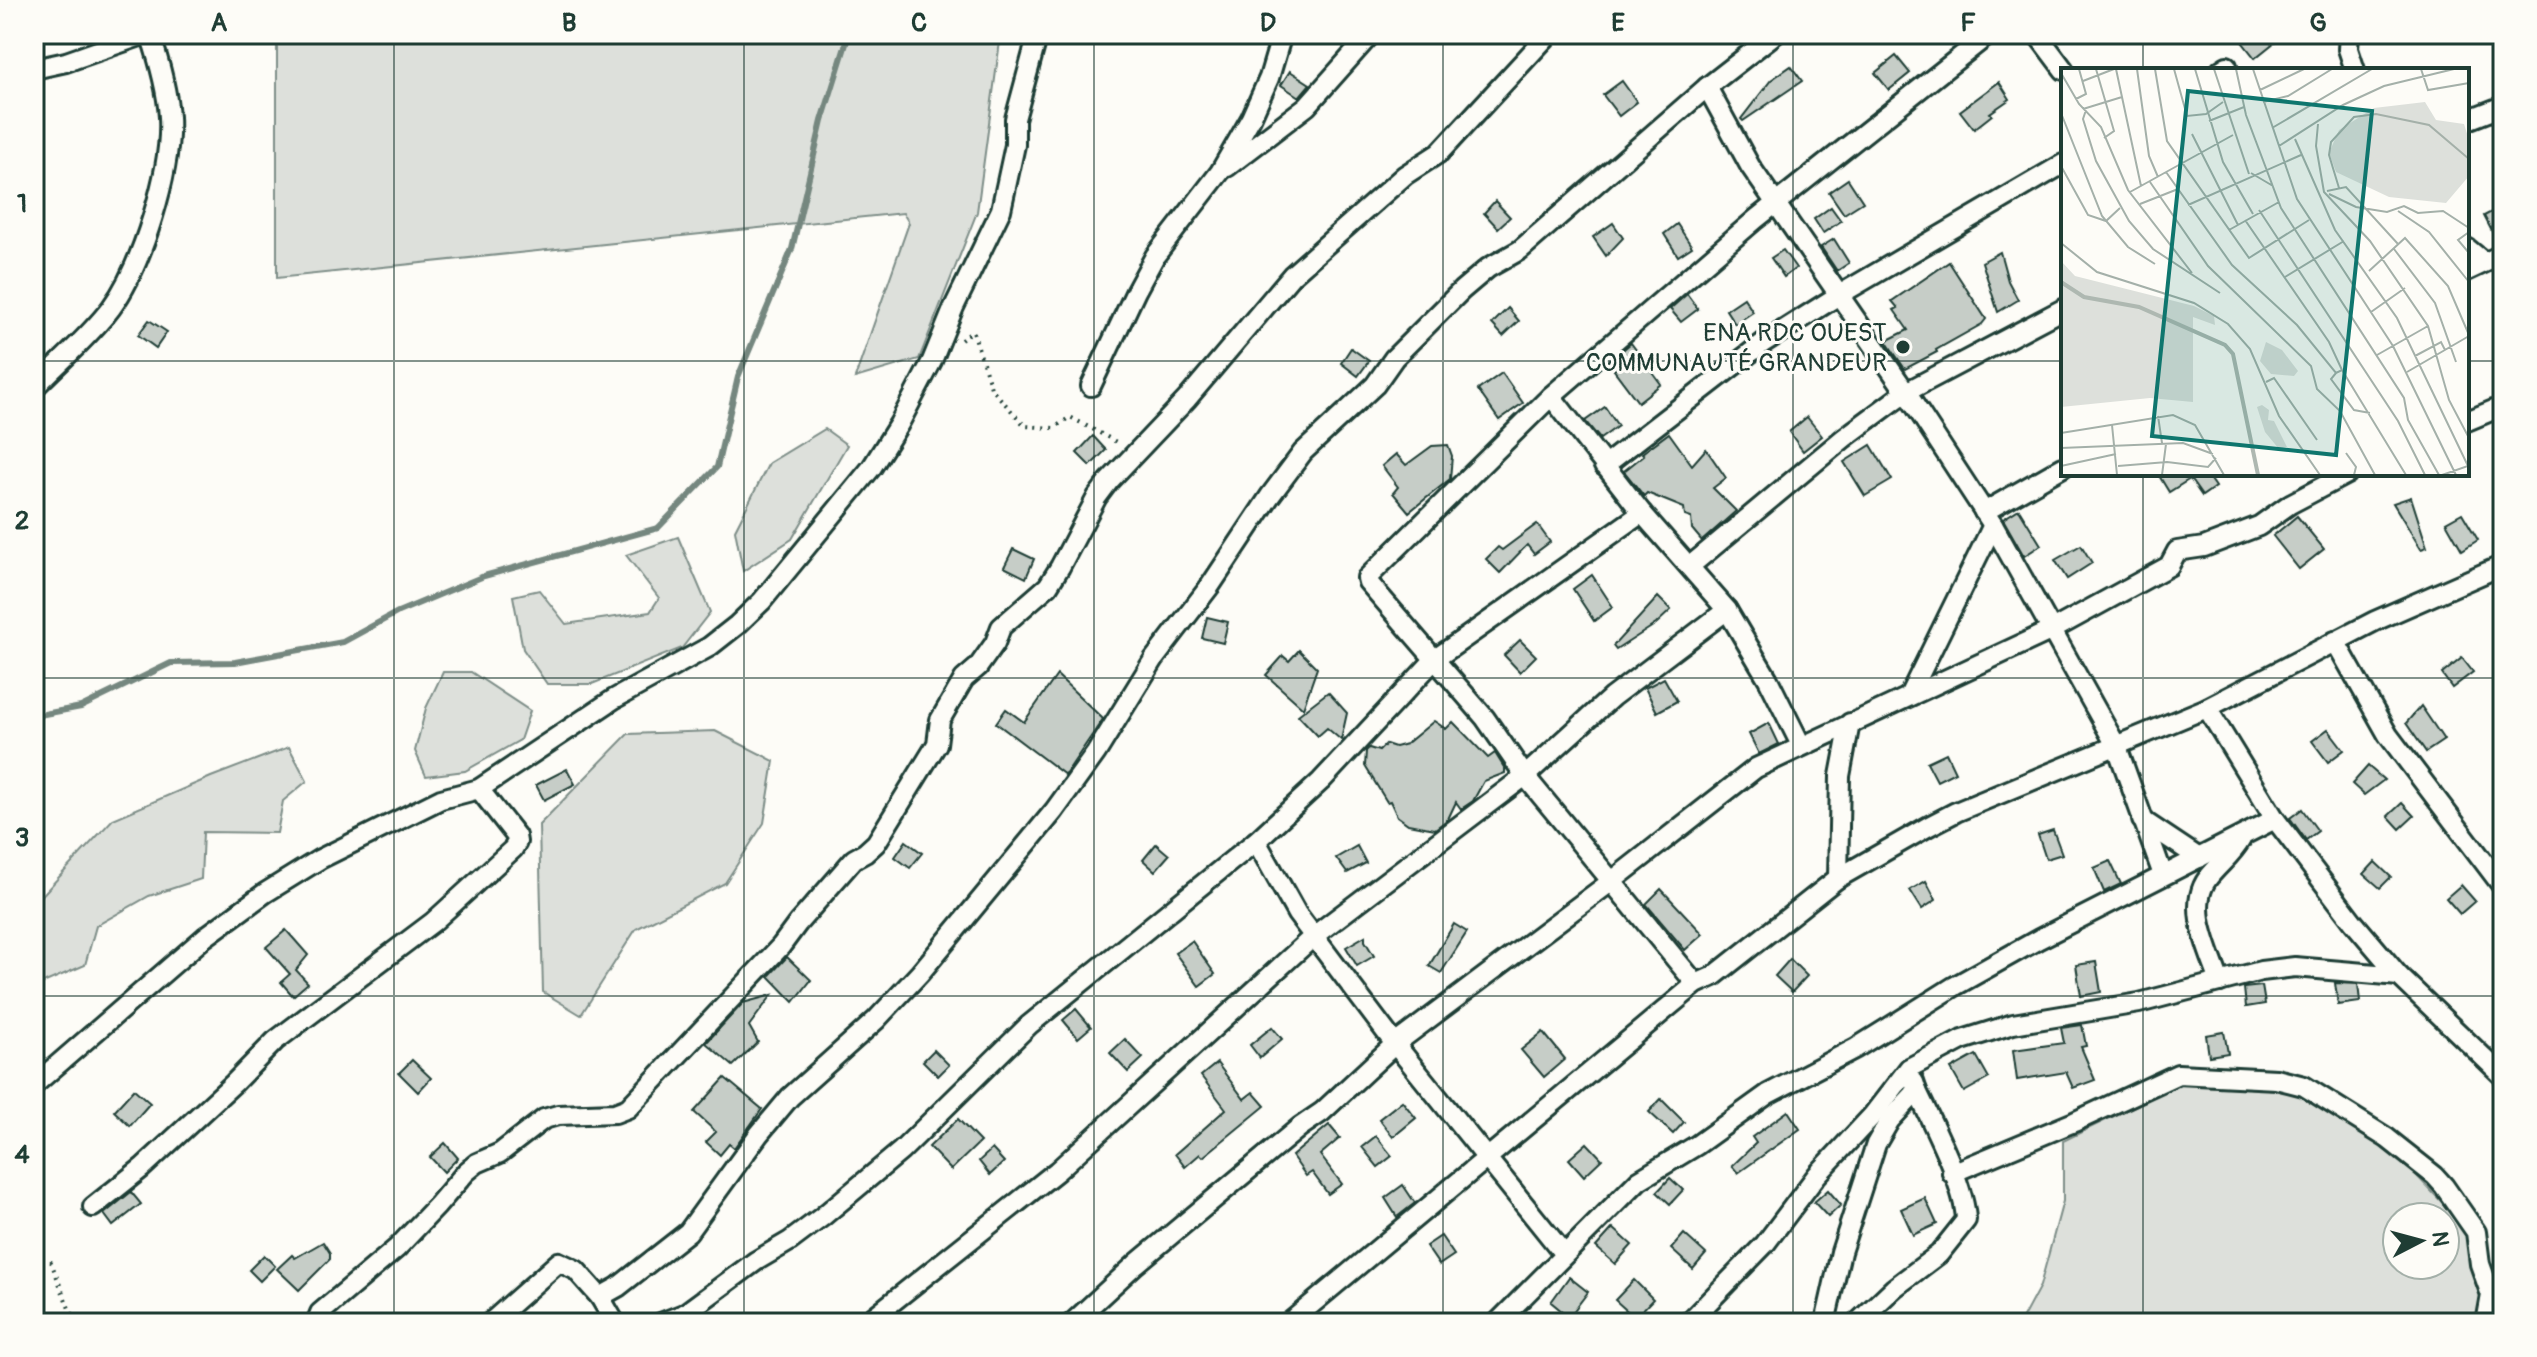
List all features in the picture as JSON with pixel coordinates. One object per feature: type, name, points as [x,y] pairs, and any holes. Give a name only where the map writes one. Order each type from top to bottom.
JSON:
[{"type":"street","points":[[34,69],[66,62],[148,34],[162,71],[169,116],[169,137],[148,231],[123,290],[109,310],[34,388]]},
{"type":"street","points":[[34,1085],[205,937],[265,893],[320,859],[441,799],[479,789],[614,699],[709,647],[762,601],[872,467],[932,361],[954,307],[1001,210],[1015,145],[1015,119],[1038,34]]},
{"type":"street","points":[[1091,386],[1155,256],[1220,172],[1251,118],[1269,78],[1282,34]]},
{"type":"street","points":[[1220,172],[1302,110],[1371,34]]},
{"type":"street","points":[[316,1323],[320,1313],[397,1248],[466,1172],[500,1153],[544,1119],[558,1115],[615,1113],[628,1108],[781,946],[854,859],[876,843],[937,744],[940,720],[964,679],[978,667],[995,643],[1001,627],[1048,586],[1097,497],[1187,399],[1292,275],[1405,175],[1439,153],[1549,34]]},
{"type":"street","points":[[600,1297],[618,1287],[688,1232],[759,1134],[790,1097],[876,1020],[920,973],[1062,800],[1104,742],[1154,659],[1210,586],[1303,452],[1375,385],[1394,358],[1462,290],[1488,268],[1520,250],[1707,87],[1775,34]]},
{"type":"street","points":[[1696,984],[1525,776],[1485,718],[1367,578],[1551,396],[1756,219],[1989,34]]},
{"type":"street","points":[[2037,34],[2062,68]]},
{"type":"street","points":[[2349,34],[2348,49],[2354,68]]},
{"type":"street","points":[[1707,87],[1750,166],[1989,518],[2117,747],[2163,875]]},
{"type":"street","points":[[2469,119],[2503,106]]},
{"type":"street","points":[[1604,466],[1763,343],[2061,165]]},
{"type":"street","points":[[1750,166],[1756,219]]},
{"type":"street","points":[[2476,267],[2503,254]]},
{"type":"street","points":[[1690,566],[1844,438],[1906,392],[2061,310]]},
{"type":"street","points":[[1551,396],[1642,513],[1727,610],[1768,679],[1801,745]]},
{"type":"street","points":[[2469,418],[2503,406]]},
{"type":"street","points":[[1909,696],[1989,518],[2061,468]]},
{"type":"street","points":[[1072,1323],[1136,1264],[1322,1112],[1395,1044],[1612,881],[1743,776],[1801,745],[2052,630],[2169,566],[2177,551],[2204,547],[2259,526],[2290,504],[2343,476]]},
{"type":"street","points":[[661,1323],[684,1314],[822,1217],[901,1151],[1029,1025],[1256,841],[1321,781],[1435,659],[1642,513]]},
{"type":"street","points":[[1289,1323],[1696,984],[1714,976],[1838,878],[1956,812],[2207,708],[2335,641],[2503,565]]},
{"type":"street","points":[[866,1323],[1057,1171],[1315,935],[1525,776],[1612,697],[1727,610]]},
{"type":"street","points":[[2335,641],[2388,735],[2503,887]]},
{"type":"street","points":[[2207,708],[2275,819],[2308,865],[2399,976],[2503,1076]]},
{"type":"street","points":[[1838,878],[1840,776],[1850,723]]},
{"type":"street","points":[[93,1207],[153,1157],[275,1041],[433,922],[513,849],[516,836],[479,789]]},
{"type":"street","points":[[1497,1323],[1639,1180],[1697,1145],[1768,1094],[1856,1048],[1955,986],[2039,939],[2275,819]]},
{"type":"street","points":[[2142,820],[2199,858]]},
{"type":"street","points":[[2220,982],[2201,925],[2201,894],[2208,878],[2234,851],[2242,837]]},
{"type":"street","points":[[1256,841],[1297,914],[1395,1044],[1564,1254]]},
{"type":"street","points":[[1688,1323],[1765,1244],[1817,1175],[1872,1116],[1909,1068],[1962,1040],[2013,1024],[2113,1009],[2239,975],[2295,967],[2399,976]]},
{"type":"street","points":[[1857,1323],[1894,1288],[1939,1254],[1960,1231],[1966,1217],[1952,1173],[1909,1068]]},
{"type":"street","points":[[1952,1173],[2183,1073],[2276,1079],[2304,1086],[2387,1138],[2444,1186],[2476,1232],[2480,1264],[2491,1295],[2486,1323]]},
{"type":"street","points":[[1825,1323],[1841,1252],[1876,1144],[1890,1120],[1917,1091]]},
{"type":"street","points":[[490,1323],[559,1262],[576,1270],[600,1297],[615,1323]]},
{"type":"path","points":[[932,361],[973,331],[991,388],[1025,426],[1054,428],[1070,417],[1136,453]]},
{"type":"path","points":[[34,1264],[51,1262],[70,1311],[80,1323]]},
{"type":"shaded area","points":[[277,34],[1001,34],[977,212],[919,359],[855,378],[909,223],[903,213],[277,278]]},
{"type":"shaded area","points":[[825,429],[847,445],[792,539],[743,571],[735,530],[769,463]]},
{"type":"shaded area","points":[[678,537],[710,612],[682,648],[592,684],[547,684],[523,649],[513,596],[539,590],[566,624],[650,612],[659,598],[626,555]]},
{"type":"shaded area","points":[[443,672],[471,672],[530,711],[520,740],[465,771],[426,776],[415,751],[426,708]]},
{"type":"shaded area","points":[[715,731],[774,761],[764,823],[725,883],[636,929],[581,1015],[543,992],[539,825],[628,734]]},
{"type":"shaded area","points":[[289,747],[307,781],[283,801],[277,833],[203,832],[201,879],[149,896],[96,926],[85,965],[34,987],[34,904],[113,819]]},
{"type":"shaded area","points":[[2196,1076],[2326,1095],[2376,1133],[2441,1201],[2381,1201],[2381,1281],[2461,1281],[2461,1222],[2475,1237],[2503,1280],[2503,1323],[2020,1323],[2040,1286],[2063,1201],[2063,1141]]},
{"type":"building","points":[[2236,34],[2285,34],[2255,58]]},
{"type":"building","points":[[1896,56],[1910,73],[1889,90],[1875,73]]},
{"type":"building","points":[[1791,66],[1802,81],[1743,121],[1741,119],[1771,80]]},
{"type":"building","points":[[1290,71],[1310,84],[1299,97],[1281,85]]},
{"type":"building","points":[[1622,81],[1637,102],[1619,116],[1603,95]]},
{"type":"building","points":[[1999,82],[2010,99],[1974,129],[1960,111]]},
{"type":"building","points":[[1848,179],[1863,202],[1844,214],[1829,192]]},
{"type":"building","points":[[1495,201],[1510,217],[1498,228],[1484,213]]},
{"type":"building","points":[[1831,207],[1841,221],[1823,233],[1814,219]]},
{"type":"building","points":[[2497,209],[2503,220],[2503,242],[2498,243],[2484,216]]},
{"type":"building","points":[[1613,223],[1623,238],[1606,256],[1593,237]]},
{"type":"building","points":[[1677,224],[1692,247],[1678,256],[1664,234]]},
{"type":"building","points":[[1834,239],[1849,263],[1837,271],[1821,247]]},
{"type":"building","points":[[1783,250],[1796,268],[1784,277],[1771,258]]},
{"type":"building","points":[[2000,252],[2008,281],[2018,300],[1998,312],[1982,262]]},
{"type":"building","points":[[1949,262],[1986,319],[1905,369],[1886,341],[1908,330],[1894,310],[1898,308],[1892,301]]},
{"type":"building","points":[[1687,294],[1698,309],[1681,322],[1670,309]]},
{"type":"building","points":[[1744,298],[1753,312],[1735,324],[1726,310]]},
{"type":"building","points":[[1508,308],[1519,321],[1503,336],[1492,324]]},
{"type":"building","points":[[149,320],[167,332],[156,348],[138,335]]},
{"type":"building","points":[[1631,343],[1661,384],[1638,402],[1614,370],[1617,367],[1611,360]]},
{"type":"building","points":[[1351,348],[1369,361],[1358,376],[1341,363]]},
{"type":"building","points":[[1502,373],[1523,403],[1499,420],[1478,390]]},
{"type":"building","points":[[1605,407],[1618,426],[1600,439],[1585,421]]},
{"type":"building","points":[[1807,417],[1822,436],[1803,451],[1789,432]]},
{"type":"building","points":[[1669,433],[1692,465],[1706,449],[1726,478],[1713,488],[1736,511],[1702,541],[1692,529],[1691,518],[1685,516],[1684,508],[1647,493],[1644,496],[1624,471]]},
{"type":"building","points":[[1093,436],[1106,450],[1090,466],[1077,453]]},
{"type":"building","points":[[1448,445],[1452,456],[1450,479],[1409,512],[1393,493],[1398,487],[1382,466],[1396,454],[1406,465],[1432,446]]},
{"type":"building","points":[[1871,445],[1892,480],[1865,496],[1844,462]]},
{"type":"building","points":[[2159,476],[2207,476],[2215,487],[2202,496],[2190,479],[2169,492]]},
{"type":"building","points":[[2411,497],[2427,547],[2421,549],[2393,503]]},
{"type":"building","points":[[2019,509],[2041,545],[2024,556],[2003,519]]},
{"type":"building","points":[[2462,513],[2478,540],[2462,550],[2446,522]]},
{"type":"building","points":[[2297,516],[2324,549],[2299,569],[2273,536]]},
{"type":"building","points":[[1537,524],[1550,542],[1534,554],[1527,545],[1500,573],[1486,559],[1498,547],[1502,550]]},
{"type":"building","points":[[2081,545],[2092,563],[2067,579],[2055,560]]},
{"type":"building","points":[[1013,549],[1034,559],[1026,578],[1004,567]]},
{"type":"building","points":[[1592,575],[1613,607],[1594,621],[1573,589]]},
{"type":"building","points":[[1658,597],[1671,610],[1656,624],[1616,650],[1613,646]]},
{"type":"building","points":[[1207,617],[1228,622],[1223,643],[1202,638]]},
{"type":"building","points":[[1520,640],[1536,656],[1520,672],[1504,655]]},
{"type":"building","points":[[1299,650],[1317,668],[1303,708],[1266,675],[1283,656],[1289,661]]},
{"type":"building","points":[[2462,658],[2473,672],[2452,688],[2442,674]]},
{"type":"building","points":[[1057,675],[1103,719],[1065,775],[996,723],[1006,709],[1024,722]]},
{"type":"building","points":[[1664,678],[1677,701],[1657,712],[1645,688]]},
{"type":"building","points":[[1328,692],[1347,713],[1341,740],[1327,728],[1318,736],[1298,715]]},
{"type":"building","points":[[2421,706],[2444,740],[2426,752],[2406,723]]},
{"type":"building","points":[[1434,721],[1446,729],[1453,722],[1488,758],[1495,753],[1505,769],[1505,773],[1484,781],[1473,801],[1461,809],[1456,802],[1448,819],[1435,829],[1408,824],[1397,816],[1365,766],[1369,748],[1379,751],[1386,744],[1395,747],[1406,744]]},
{"type":"building","points":[[1769,723],[1779,744],[1759,754],[1749,734]]},
{"type":"building","points":[[2328,729],[2344,750],[2328,762],[2312,741]]},
{"type":"building","points":[[1946,753],[1955,772],[1937,781],[1927,762]]},
{"type":"building","points":[[2368,766],[2384,780],[2364,795],[2352,784]]},
{"type":"building","points":[[567,769],[575,784],[544,800],[536,785]]},
{"type":"building","points":[[2402,803],[2414,816],[2400,829],[2388,816]]},
{"type":"building","points":[[2302,809],[2318,831],[2306,840],[2290,818]]},
{"type":"building","points":[[2053,830],[2062,854],[2046,859],[2038,835]]},
{"type":"building","points":[[906,841],[922,853],[910,868],[895,857]]},
{"type":"building","points":[[1156,844],[1169,855],[1155,871],[1143,860]]},
{"type":"building","points":[[1357,846],[1366,863],[1347,873],[1336,858]]},
{"type":"building","points":[[2110,861],[2121,884],[2104,892],[2094,868]]},
{"type":"building","points":[[2375,862],[2391,877],[2380,888],[2364,874]]},
{"type":"building","points":[[1926,881],[1936,900],[1922,909],[1910,890]]},
{"type":"building","points":[[2461,885],[2475,901],[2460,914],[2446,898]]},
{"type":"building","points":[[1661,889],[1703,934],[1685,950],[1646,904]]},
{"type":"building","points":[[1454,924],[1467,932],[1441,973],[1429,966]]},
{"type":"building","points":[[286,930],[308,955],[296,970],[308,983],[293,996],[281,982],[290,974],[266,947]]},
{"type":"building","points":[[1365,936],[1374,956],[1357,966],[1346,947]]},
{"type":"building","points":[[1192,941],[1215,974],[1199,986],[1175,953]]},
{"type":"building","points":[[787,957],[811,980],[794,1002],[769,976]]},
{"type":"building","points":[[1790,959],[1807,976],[1792,992],[1775,976]]},
{"type":"building","points":[[2096,962],[2101,992],[2081,996],[2076,965]]},
{"type":"building","points":[[2335,983],[2358,984],[2360,1002],[2338,1005]]},
{"type":"building","points":[[2262,986],[2265,1004],[2246,1007],[2244,988]]},
{"type":"building","points":[[772,995],[749,1026],[758,1042],[733,1066],[706,1043],[743,1003]]},
{"type":"building","points":[[1076,1009],[1091,1027],[1078,1038],[1063,1020]]},
{"type":"building","points":[[2082,1025],[2086,1046],[2081,1047],[2095,1080],[2073,1088],[2066,1072],[2017,1080],[2013,1050],[2064,1043],[2061,1028]]},
{"type":"building","points":[[1272,1027],[1282,1039],[1260,1058],[1250,1045]]},
{"type":"building","points":[[1543,1032],[1565,1059],[1544,1077],[1521,1050]]},
{"type":"building","points":[[2224,1032],[2228,1053],[2209,1056],[2206,1035]]},
{"type":"building","points":[[1125,1039],[1143,1058],[1128,1072],[1110,1053]]},
{"type":"building","points":[[934,1050],[949,1065],[938,1076],[923,1061]]},
{"type":"building","points":[[1976,1055],[1989,1078],[1964,1092],[1951,1069]]},
{"type":"building","points":[[412,1060],[431,1078],[418,1092],[399,1073]]},
{"type":"building","points":[[1217,1063],[1244,1099],[1253,1092],[1265,1106],[1203,1157],[1200,1154],[1185,1167],[1175,1154],[1226,1109],[1201,1076]]},
{"type":"building","points":[[725,1078],[762,1109],[734,1148],[729,1144],[720,1155],[706,1142],[716,1132],[694,1112]]},
{"type":"building","points":[[134,1089],[150,1103],[130,1126],[114,1111]]},
{"type":"building","points":[[1661,1099],[1684,1122],[1673,1134],[1649,1112]]},
{"type":"building","points":[[1402,1101],[1416,1118],[1393,1137],[1379,1119]]},
{"type":"building","points":[[1788,1111],[1800,1129],[1738,1173],[1732,1166],[1756,1143],[1752,1137]]},
{"type":"building","points":[[958,1119],[980,1142],[951,1170],[929,1147]]},
{"type":"building","points":[[1329,1125],[1340,1138],[1320,1155],[1342,1184],[1328,1194],[1312,1172],[1306,1176],[1292,1156]]},
{"type":"building","points":[[1376,1136],[1392,1156],[1378,1167],[1362,1147]]},
{"type":"building","points":[[445,1143],[458,1158],[444,1172],[430,1157]]},
{"type":"building","points":[[1587,1143],[1602,1159],[1584,1176],[1569,1159]]},
{"type":"building","points":[[992,1149],[1004,1162],[990,1175],[979,1161]]},
{"type":"building","points":[[1670,1178],[1683,1190],[1670,1204],[1657,1192]]},
{"type":"building","points":[[1403,1185],[1415,1203],[1397,1217],[1385,1198]]},
{"type":"building","points":[[1828,1190],[1841,1205],[1828,1217],[1814,1202]]},
{"type":"building","points":[[131,1192],[141,1204],[113,1226],[104,1214]]},
{"type":"building","points":[[1925,1198],[1937,1224],[1913,1235],[1901,1209]]},
{"type":"building","points":[[1613,1228],[1632,1245],[1615,1264],[1596,1247]]},
{"type":"building","points":[[1684,1234],[1706,1254],[1693,1269],[1671,1249]]},
{"type":"building","points":[[1441,1236],[1454,1255],[1439,1265],[1426,1246]]},
{"type":"building","points":[[323,1242],[330,1259],[299,1290],[277,1269],[292,1255],[295,1258]]},
{"type":"building","points":[[264,1255],[275,1266],[260,1281],[249,1270]]},
{"type":"building","points":[[1569,1277],[1588,1292],[1569,1317],[1551,1302]]},
{"type":"building","points":[[1634,1280],[1653,1299],[1635,1318],[1615,1300]]},
{"type":"waterway","points":[[34,716],[81,707],[171,663],[235,662],[343,642],[398,612],[484,576],[658,528],[717,467],[738,377],[792,249],[822,121],[849,34]]},
{"type":"place","name":"ENA RDC OUEST COMMUNAUTÉ GRANDEUR","points":[[1903,347]]}]
